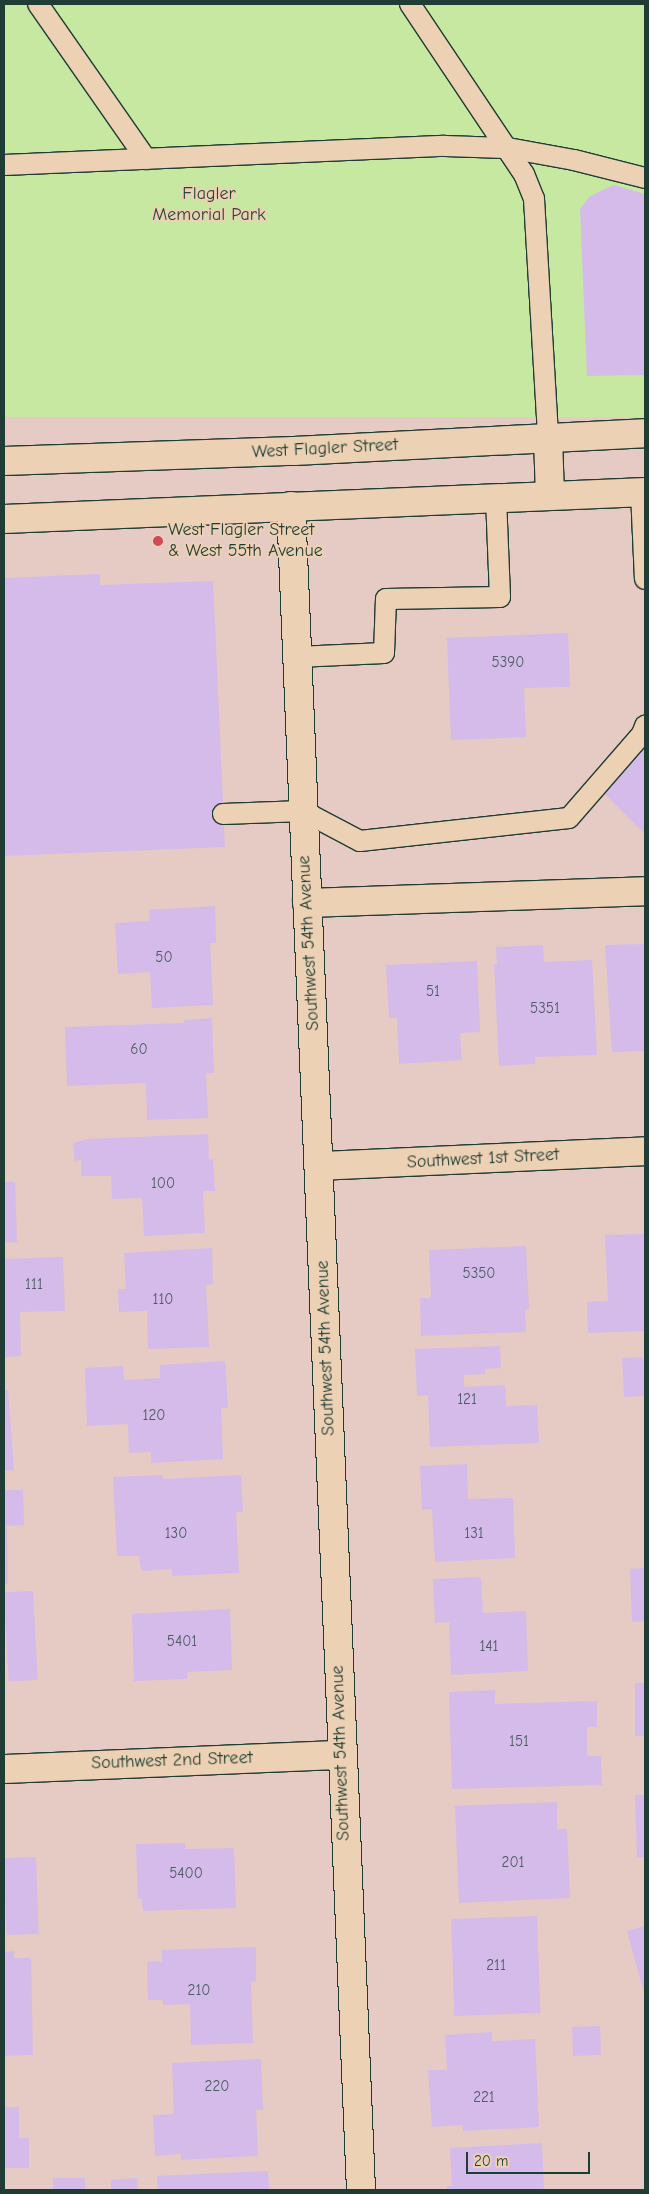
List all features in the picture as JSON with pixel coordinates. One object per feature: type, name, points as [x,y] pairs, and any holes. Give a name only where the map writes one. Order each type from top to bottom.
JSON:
[{"type":"street","name":"West Flagler Street","points":[[4,461],[294,451],[645,433]]},
{"type":"street","points":[[548,438],[550,496]]},
{"type":"street","points":[[4,519],[643,492]]},
{"type":"street","name":"Southwest 54th Avenue","points":[[290,506],[320,1166],[341,1755],[362,2190]]},
{"type":"street","points":[[307,903],[645,891]]},
{"type":"street","name":"Southwest 1st Street","points":[[320,1166],[645,1151]]},
{"type":"street","name":"Southwest 2nd Street","points":[[4,1768],[341,1755]]},
{"type":"lane","points":[[38,4],[146,159]]},
{"type":"lane","points":[[410,4],[508,148],[524,174],[534,199],[548,438]]},
{"type":"lane","points":[[4,166],[446,146],[508,148],[574,160],[645,178]]},
{"type":"lane","points":[[643,492],[645,579]]},
{"type":"lane","points":[[297,657],[384,653],[386,599],[500,597],[496,499]]},
{"type":"lane","points":[[223,814],[303,811],[360,841],[569,818],[642,734],[645,726]]},
{"type":"green space","name":"Flagler Memorial Park","points":[[4,4],[645,4],[645,417],[4,417]]},
{"type":"building","points":[[614,185],[645,194],[645,375],[587,376],[580,209],[590,196]]},
{"type":"building","points":[[100,574],[100,585],[213,581],[225,847],[4,856],[4,578]]},
{"type":"building","points":[[568,633],[570,687],[524,688],[526,737],[451,740],[447,638]]},
{"type":"building","points":[[645,744],[645,834],[598,788]]},
{"type":"building","points":[[215,906],[216,943],[210,943],[213,1005],[152,1008],[150,972],[118,974],[115,923],[150,921],[149,910]]},
{"type":"building","points":[[645,944],[645,1051],[612,1052],[605,945]]},
{"type":"building","points":[[543,945],[544,962],[592,960],[597,1055],[535,1057],[535,1064],[499,1066],[494,964],[497,964],[496,947]]},
{"type":"building","points":[[477,961],[480,1032],[460,1033],[462,1060],[399,1064],[397,1018],[389,1018],[386,965]]},
{"type":"building","points":[[212,1018],[214,1073],[206,1073],[208,1118],[147,1120],[146,1083],[67,1086],[65,1027],[184,1023],[184,1020]]},
{"type":"building","points":[[208,1134],[209,1160],[213,1159],[215,1191],[203,1191],[205,1233],[144,1236],[142,1198],[112,1199],[111,1176],[81,1176],[81,1160],[75,1161],[73,1143],[87,1139]]},
{"type":"building","points":[[4,1182],[15,1182],[17,1242],[4,1243]]},
{"type":"building","points":[[645,1234],[645,1331],[588,1333],[587,1302],[608,1301],[605,1235]]},
{"type":"building","points":[[526,1246],[529,1309],[525,1310],[526,1332],[421,1336],[420,1298],[431,1298],[429,1250]]},
{"type":"building","points":[[212,1248],[213,1284],[206,1285],[209,1347],[148,1349],[147,1311],[119,1312],[118,1289],[126,1289],[124,1253]]},
{"type":"building","points":[[63,1257],[65,1311],[20,1312],[21,1356],[4,1357],[4,1259]]},
{"type":"building","points":[[500,1346],[501,1368],[485,1369],[485,1374],[464,1375],[464,1387],[505,1385],[506,1406],[537,1405],[539,1443],[430,1447],[428,1395],[417,1396],[415,1349]]},
{"type":"building","points":[[643,1357],[645,1396],[624,1397],[622,1358]]},
{"type":"building","points":[[225,1361],[228,1408],[221,1408],[223,1459],[151,1463],[151,1452],[129,1453],[128,1424],[87,1426],[85,1368],[123,1366],[124,1380],[160,1378],[160,1365]]},
{"type":"building","points":[[4,1390],[8,1390],[14,1470],[4,1471]]},
{"type":"building","points":[[467,1464],[468,1499],[513,1498],[515,1558],[435,1562],[432,1509],[422,1510],[420,1466]]},
{"type":"building","points":[[163,1475],[163,1479],[241,1475],[243,1512],[236,1512],[239,1573],[172,1576],[172,1569],[141,1571],[139,1556],[117,1556],[113,1477]]},
{"type":"building","points":[[4,1485],[6,1490],[23,1490],[24,1525],[7,1526],[8,1584],[4,1585]]},
{"type":"building","points":[[645,1568],[645,1621],[632,1622],[630,1569]]},
{"type":"building","points":[[481,1577],[483,1613],[526,1611],[528,1671],[451,1675],[449,1622],[435,1623],[433,1579]]},
{"type":"building","points":[[33,1591],[38,1680],[9,1681],[4,1593]]},
{"type":"building","points":[[230,1609],[232,1670],[187,1672],[187,1679],[134,1681],[132,1614]]},
{"type":"building","points":[[635,1683],[645,1683],[645,1736],[635,1736]]},
{"type":"building","points":[[495,1690],[495,1704],[597,1701],[597,1727],[587,1727],[587,1756],[601,1756],[602,1785],[452,1789],[449,1692]]},
{"type":"building","points":[[635,1795],[645,1795],[645,1857],[637,1857]]},
{"type":"building","points":[[557,1802],[557,1829],[567,1829],[570,1898],[459,1903],[455,1806]]},
{"type":"building","points":[[185,1843],[185,1849],[234,1848],[236,1908],[143,1911],[142,1899],[138,1899],[136,1844]]},
{"type":"building","points":[[36,1857],[39,1934],[7,1935],[4,1858]]},
{"type":"building","points":[[537,1916],[540,2013],[454,2016],[451,1919]]},
{"type":"building","points":[[645,1926],[645,1997],[627,1931]]},
{"type":"building","points":[[256,1947],[256,1981],[251,1982],[253,2043],[191,2045],[190,2004],[163,2005],[163,2000],[148,2000],[147,1962],[162,1961],[162,1950]]},
{"type":"building","points":[[14,1951],[14,1958],[31,1958],[33,2055],[4,2056],[4,1952]]},
{"type":"building","points":[[600,2026],[601,2055],[573,2056],[572,2027]]},
{"type":"building","points":[[492,2032],[492,2041],[535,2039],[539,2127],[463,2131],[462,2125],[432,2127],[428,2070],[447,2070],[445,2035]]},
{"type":"building","points":[[261,2059],[263,2110],[256,2110],[258,2156],[181,2160],[181,2154],[155,2156],[153,2115],[174,2114],[172,2063]]},
{"type":"building","points":[[4,2107],[19,2107],[19,2138],[29,2138],[29,2168],[4,2168]]},
{"type":"building","points":[[542,2143],[544,2190],[447,2190],[447,2186],[452,2186],[450,2148]]},
{"type":"building","points":[[268,2171],[269,2190],[158,2190],[157,2176]]},
{"type":"building","points":[[53,2178],[85,2178],[85,2190],[53,2190]]},
{"type":"building","points":[[137,2178],[138,2190],[111,2190],[111,2180]]},
{"type":"place","name":"West Flagler Street & West 55th Avenue","points":[[158,541]]}]
